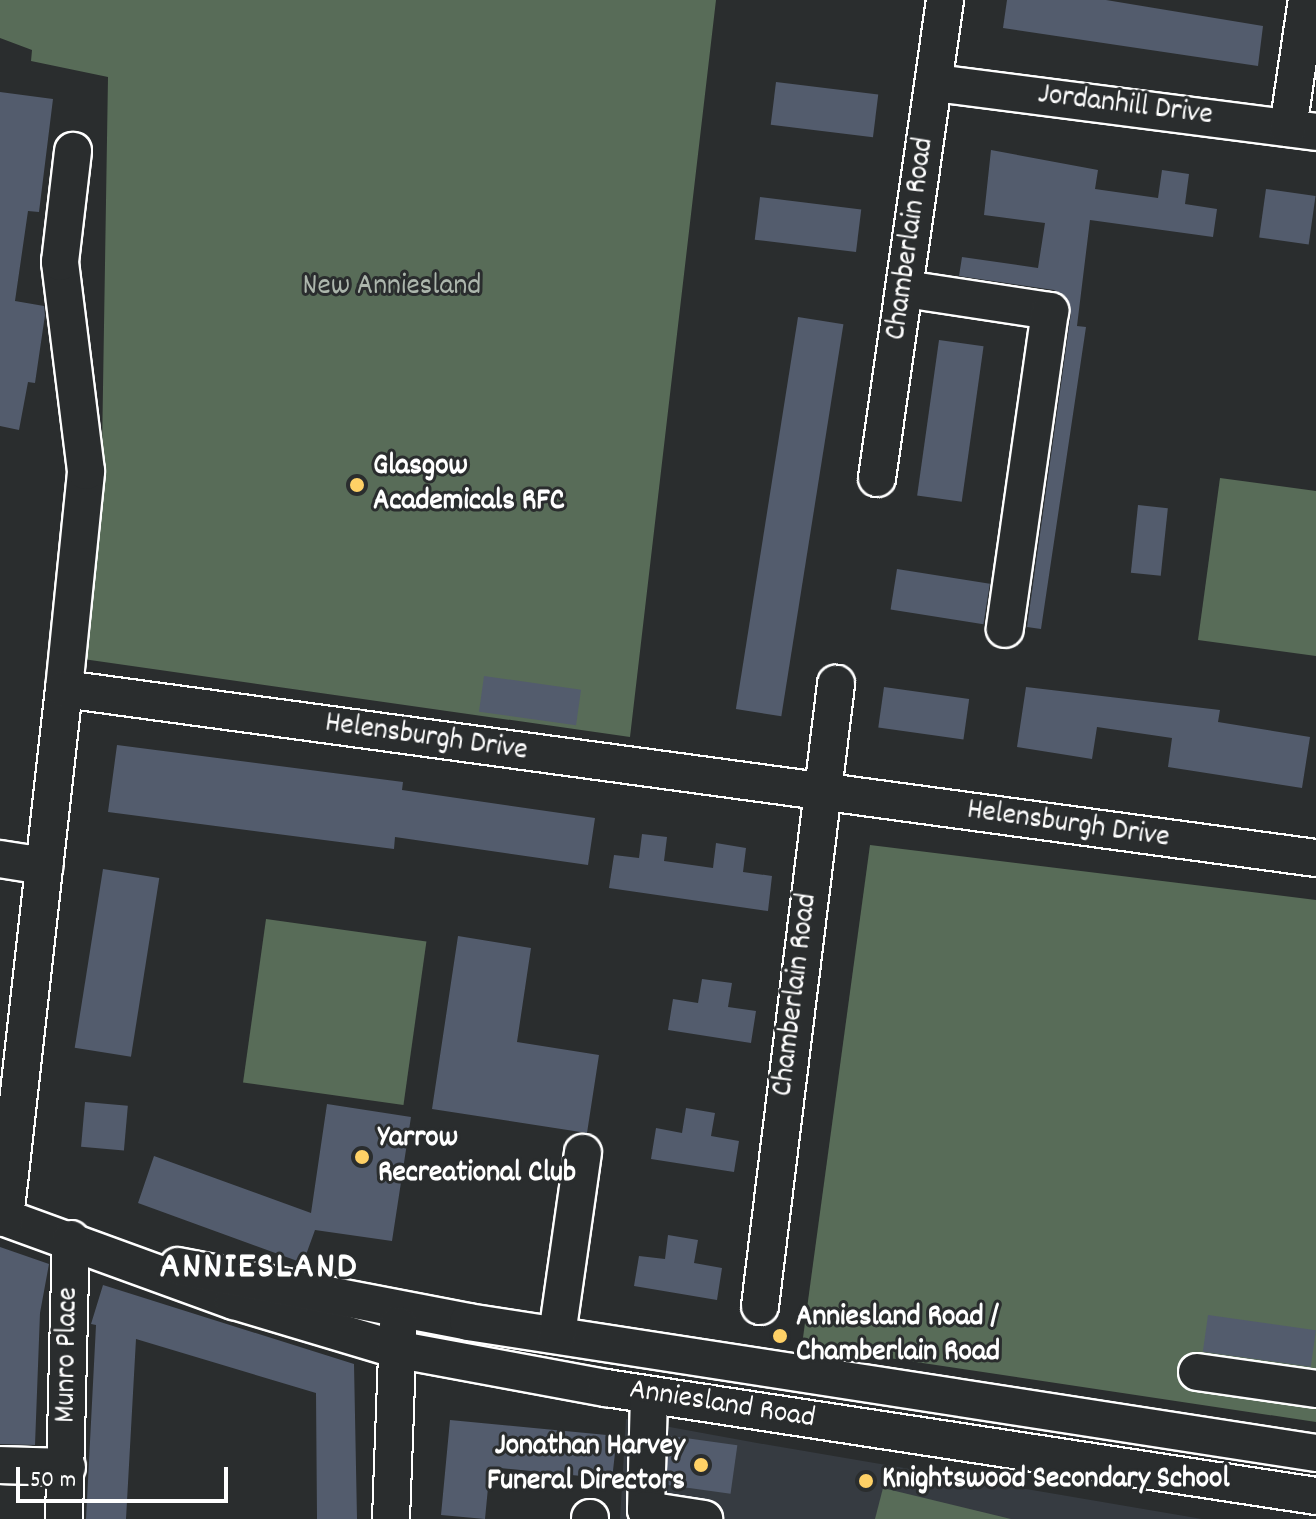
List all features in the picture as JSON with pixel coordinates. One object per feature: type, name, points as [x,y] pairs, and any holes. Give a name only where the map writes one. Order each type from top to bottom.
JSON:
[{"type":"street","name":"Chamberlain Road","points":[[877,478],[945,0]]},
{"type":"street","points":[[1302,130],[1307,0]]},
{"type":"street","name":"Jordanhill Drive","points":[[935,83],[1302,130]]},
{"type":"street","points":[[2,1217],[64,689],[86,471],[60,262],[73,151]]},
{"type":"street","points":[[905,289],[1050,311],[1005,629]]},
{"type":"street","name":"Chamberlain Road","points":[[760,1306],[836,684]]},
{"type":"street","name":"Helensburgh Drive","points":[[64,689],[1316,858]]},
{"type":"street","points":[[0,859],[44,866]]},
{"type":"street","points":[[557,1335],[583,1153]]},
{"type":"street","name":"Anniesland Road","points":[[2,1217],[141,1263],[234,1301],[395,1349],[649,1395],[1316,1496]]},
{"type":"street","name":"Munro Place","points":[[64,1519],[71,1239]]},
{"type":"street","name":"Anniesland Road","points":[[141,1263],[213,1268],[400,1307],[557,1335],[1316,1453]]},
{"type":"street","points":[[391,1519],[395,1349],[400,1307]]},
{"type":"street","points":[[1197,1372],[1316,1389]]},
{"type":"street","points":[[649,1395],[646,1510],[704,1519]]},
{"type":"street","points":[[0,1465],[67,1467]]},
{"type":"shaded area","name":"Knightswood Secondary School","points":[[626,1419],[757,1443],[1202,1519],[620,1519]]},
{"type":"green space","name":"New Anniesland","points":[[0,0],[716,0],[630,737],[76,658],[102,450],[108,77],[31,61],[32,50],[0,38]]},
{"type":"green space","points":[[1220,478],[1316,491],[1316,656],[1198,640]]},
{"type":"green space","points":[[870,845],[1316,900],[1316,1422],[802,1345]]},
{"type":"green space","points":[[266,919],[426,942],[403,1105],[243,1082]]},
{"type":"green space","points":[[883,1488],[1011,1519],[875,1519]]},
{"type":"building","points":[[1007,0],[1106,0],[1263,26],[1258,66],[1003,28]]},
{"type":"building","points":[[776,82],[878,95],[873,137],[771,125]]},
{"type":"building","points":[[0,92],[53,99],[39,212],[28,211],[15,301],[44,306],[45,315],[35,383],[28,382],[19,430],[0,426]]},
{"type":"building","points":[[991,150],[1098,170],[1095,189],[1158,198],[1162,170],[1189,174],[1185,204],[1217,209],[1213,237],[1090,220],[1077,326],[1086,327],[1041,629],[1027,627],[1071,313],[1064,295],[1054,290],[959,276],[962,257],[1038,268],[1045,223],[984,215]]},
{"type":"building","points":[[1266,189],[1316,196],[1309,244],[1259,238]]},
{"type":"building","points":[[760,197],[861,209],[856,252],[755,240]]},
{"type":"building","points":[[798,317],[843,324],[781,716],[736,709]]},
{"type":"building","points":[[939,340],[984,346],[962,502],[917,495]]},
{"type":"building","points":[[1138,505],[1168,508],[1161,576],[1131,573]]},
{"type":"building","points":[[897,569],[990,584],[983,624],[891,609]]},
{"type":"building","points":[[484,676],[581,690],[576,725],[479,712]]},
{"type":"building","points":[[884,687],[969,699],[963,740],[878,728]]},
{"type":"building","points":[[1026,687],[1220,710],[1218,722],[1310,737],[1302,788],[1168,767],[1172,738],[1097,727],[1092,759],[1017,747]]},
{"type":"building","points":[[117,745],[403,782],[402,790],[595,818],[588,865],[395,837],[394,849],[108,812]]},
{"type":"building","points":[[642,834],[667,837],[664,861],[713,868],[716,843],[746,848],[743,872],[772,876],[768,911],[609,888],[614,855],[639,858]]},
{"type":"building","points":[[103,869],[159,878],[131,1057],[75,1048]]},
{"type":"building","points":[[458,936],[531,948],[517,1042],[599,1055],[587,1133],[432,1109]]},
{"type":"building","points":[[702,979],[732,983],[728,1007],[756,1011],[751,1043],[668,1030],[673,999],[698,1003]]},
{"type":"building","points":[[85,1102],[128,1106],[124,1151],[81,1147]]},
{"type":"building","points":[[327,1104],[411,1117],[392,1241],[315,1230],[303,1263],[138,1203],[154,1156],[311,1213]]},
{"type":"building","points":[[686,1108],[715,1113],[711,1136],[739,1141],[734,1172],[651,1159],[656,1128],[682,1133]]},
{"type":"building","points":[[668,1235],[698,1240],[694,1263],[722,1268],[717,1300],[634,1286],[639,1256],[665,1259]]},
{"type":"building","points":[[0,1247],[49,1264],[40,1313],[35,1445],[0,1444]]},
{"type":"building","points":[[103,1285],[354,1364],[357,1519],[317,1519],[316,1393],[136,1339],[126,1519],[86,1519],[96,1325],[91,1324]]},
{"type":"building","points":[[1208,1315],[1316,1330],[1311,1367],[1203,1352]]},
{"type":"building","points":[[450,1420],[617,1436],[612,1479],[490,1467],[485,1519],[441,1515]]},
{"type":"building","name":"Jonathan Harvey Funeral Directors","points":[[671,1436],[737,1445],[731,1494],[664,1485]]},
{"type":"place","name":"Glasgow Academicals RFC","points":[[357,485]]},
{"type":"place","name":"Yarrow Recreational Club","points":[[362,1157]]},
{"type":"place","name":"Anniesland Road / Chamberlain Road","points":[[780,1336]]},
{"type":"place","name":"Jonathan Harvey Funeral Directors","points":[[701,1465]]},
{"type":"place","name":"Knightswood Secondary School","points":[[866,1481]]},
{"type":"district","name":"ANNIESLAND","points":[[259,1269]]}]
